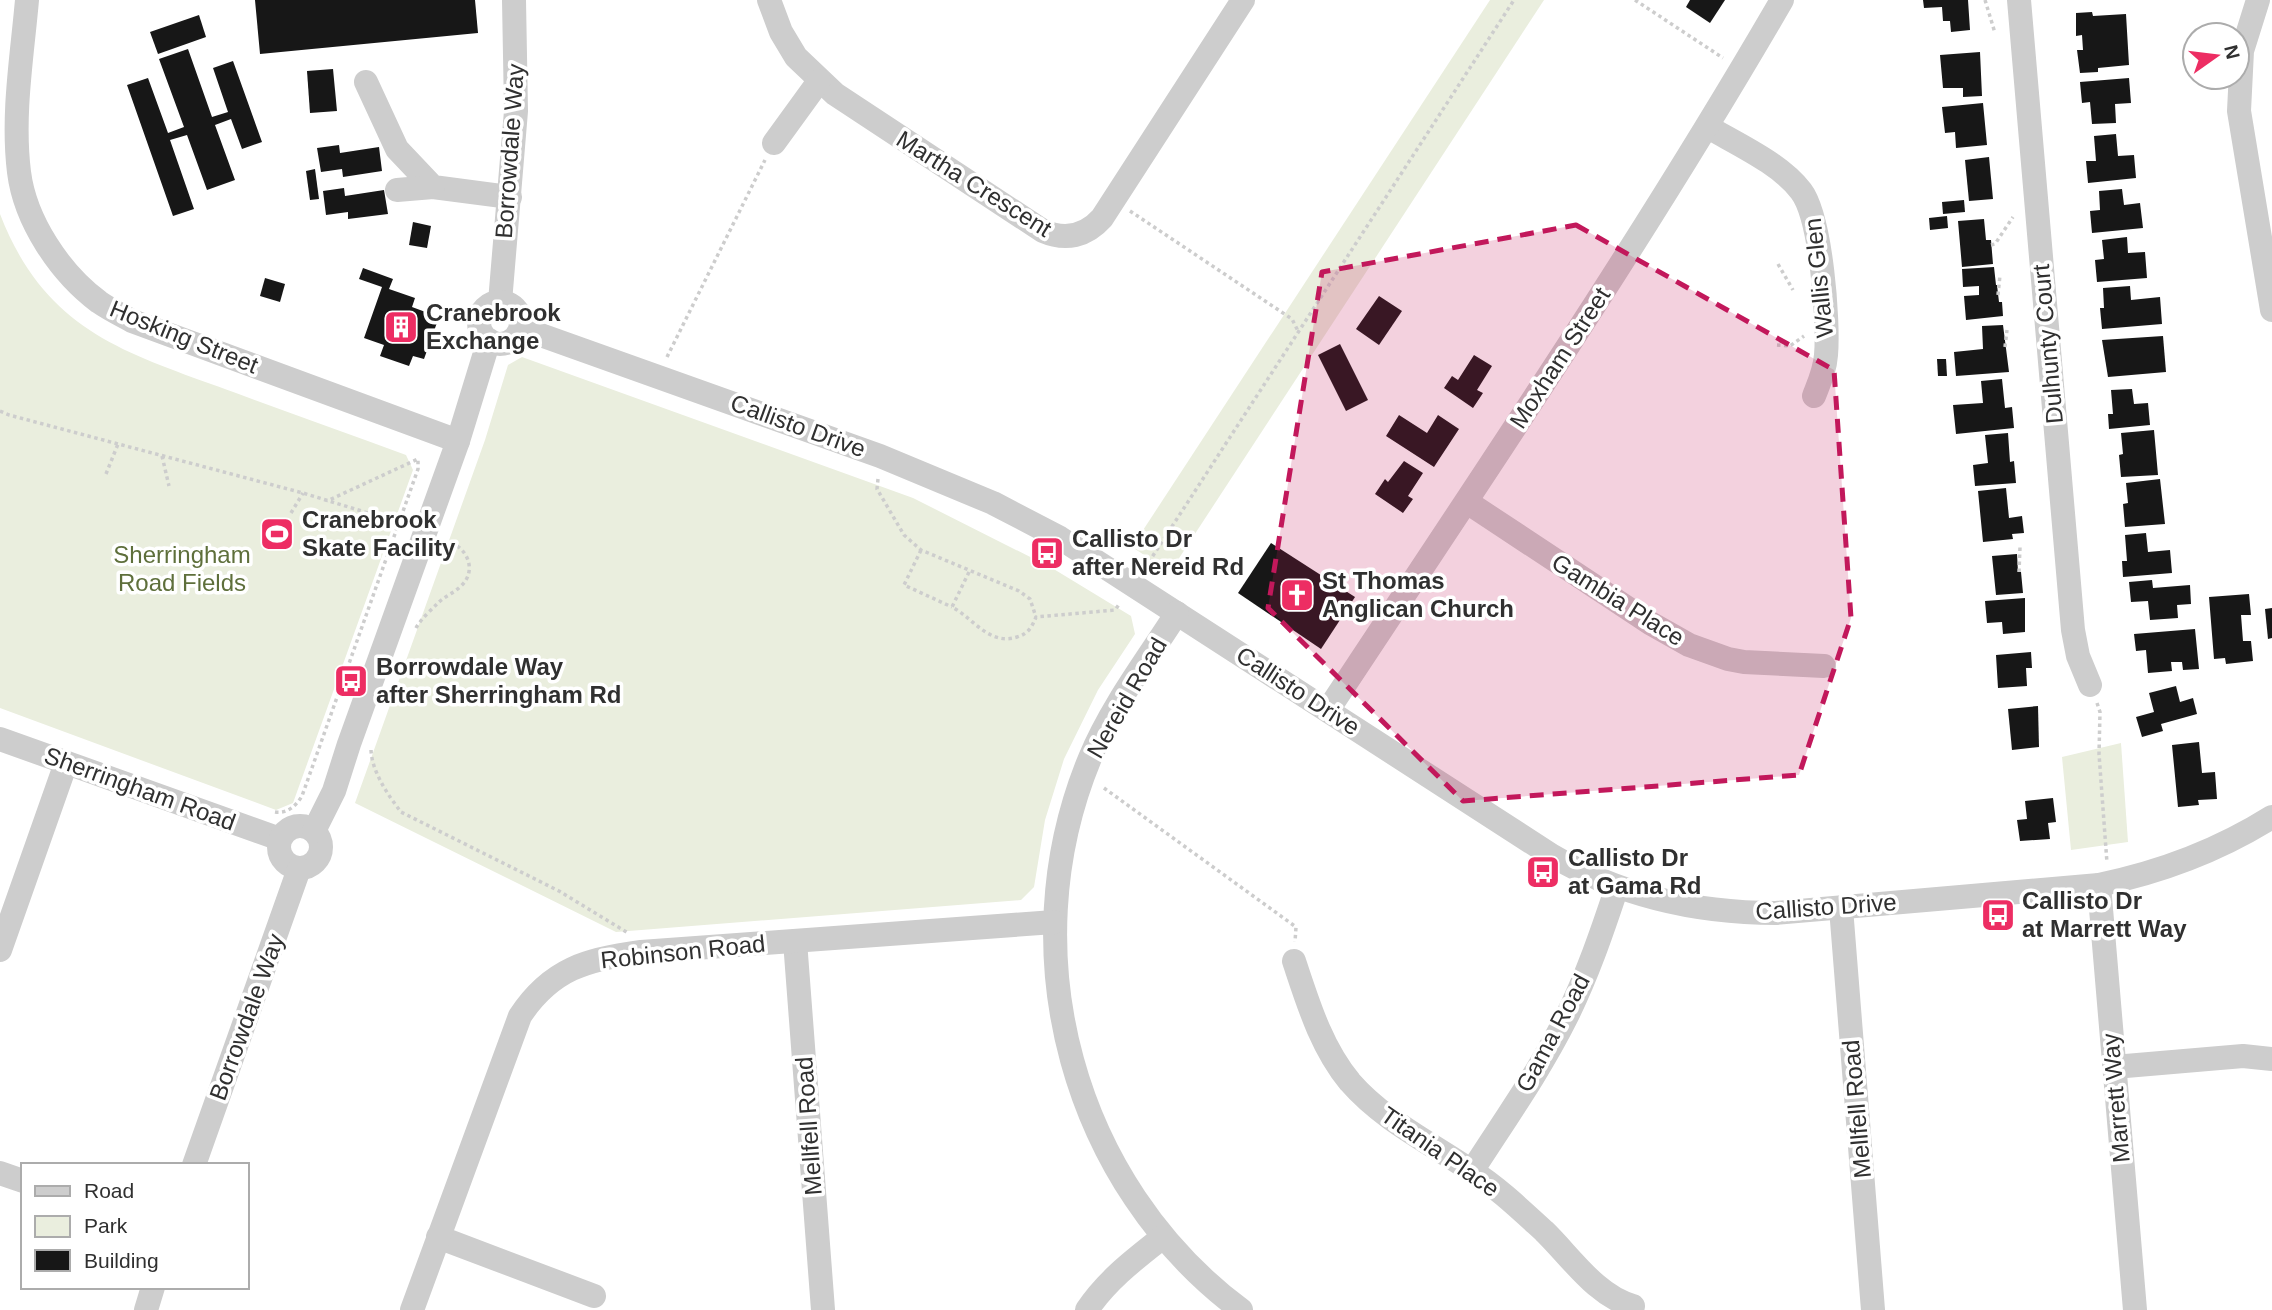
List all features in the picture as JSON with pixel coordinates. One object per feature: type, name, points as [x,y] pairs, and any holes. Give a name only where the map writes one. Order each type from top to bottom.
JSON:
[{"type":"street","name":"Hosking Street","points":[[27,0],[17,121],[19,174],[41,233],[61,264],[83,288],[100,302],[132,321],[458,441]]},
{"type":"street","name":"Borrowdale Way","points":[[195,1163],[299,869],[311,865],[320,855],[320,843],[314,831],[334,791],[458,441],[489,340],[481,330],[480,317],[488,306],[500,302],[517,86],[514,0]]},
{"type":"street","name":"Martha Crescent","points":[[769,0],[796,57],[851,106],[1051,235],[1072,236],[1087,231],[1102,218],[1243,0]]},
{"type":"street","name":"Moxham Street","points":[[1328,710],[1467,502],[1708,127],[1782,0]]},
{"type":"street","name":"Dulhunty Court","points":[[2019,0],[2072,626],[2078,656],[2090,685]]},
{"type":"street","points":[[2258,0],[2242,51],[2238,93],[2241,131],[2262,190],[2272,310]]},
{"type":"street","points":[[774,143],[819,80]]},
{"type":"street","points":[[366,82],[397,149],[433,187]]},
{"type":"street","name":"Wallis Glen","points":[[1708,127],[1791,179],[1813,211],[1827,332],[1824,367],[1814,396]]},
{"type":"street","points":[[397,190],[433,187],[510,197]]},
{"type":"street","points":[[489,340],[502,344],[508,342],[521,328],[516,310],[500,302]]},
{"type":"street","name":"Callisto Drive","points":[[521,328],[880,456],[993,503],[1060,538],[1551,855],[1582,873],[1617,887],[1666,901],[1724,911],[1776,913],[1841,908],[2103,874],[2138,878],[2193,859],[2246,834],[2272,817]]},
{"type":"street","name":"Gambia Place","points":[[1467,502],[1650,623],[1689,645],[1744,662],[1824,666]]},
{"type":"street","name":"Nereid Road","points":[[1177,613],[1109,719],[1083,774],[1065,841],[1055,922],[1061,1005],[1078,1082],[1111,1161],[1130,1193],[1163,1237],[1196,1272],[1241,1310]]},
{"type":"street","name":"Sherringham Road","points":[[0,739],[271,836]]},
{"type":"street","points":[[0,950],[66,763]]},
{"type":"street","points":[[299,869],[282,859],[271,836],[284,834],[295,827],[314,831]]},
{"type":"street","name":"Marrett Way","points":[[2103,874],[2113,1067],[2135,1310]]},
{"type":"street","name":"Gama Road","points":[[1472,1171],[1538,1070],[1562,1026],[1592,959],[1617,887]]},
{"type":"street","name":"Mellfell Road","points":[[1841,908],[1873,1310]]},
{"type":"street","name":"Robinson Road","points":[[412,1310],[520,1016],[530,1001],[567,970],[598,958],[640,952],[1055,922]]},
{"type":"street","name":"Mellfell Road","points":[[795,941],[823,1310]]},
{"type":"street","name":"Titania Place","points":[[1294,961],[1320,1031],[1349,1080],[1374,1107],[1472,1171],[1543,1230],[1590,1278],[1618,1301],[1633,1306]]},
{"type":"street","points":[[2113,1067],[2244,1056],[2272,1059]]},
{"type":"street","points":[[0,1173],[21,1180]]},
{"type":"street","points":[[438,1237],[594,1296]]},
{"type":"street","points":[[1087,1310],[1101,1290],[1119,1272],[1163,1237]]},
{"type":"street","points":[[146,1310],[152,1289]]},
{"type":"path","points":[[1036,617],[1115,610],[1134,585],[1514,0]]},
{"type":"path","points":[[1635,0],[1742,71]]},
{"type":"path","points":[[1985,0],[1995,33]]},
{"type":"path","points":[[657,375],[774,143]]},
{"type":"path","points":[[1114,200],[1292,319],[1298,331]]},
{"type":"path","points":[[1991,245],[1995,244],[2013,217]]},
{"type":"path","points":[[1778,264],[1793,290]]},
{"type":"path","points":[[1998,295],[2000,275]]},
{"type":"path","points":[[2005,347],[2007,330]]},
{"type":"path","points":[[1777,345],[1790,346],[1804,336]]},
{"type":"path","points":[[0,411],[303,493],[394,521]]},
{"type":"path","points":[[106,474],[118,444]]},
{"type":"path","points":[[162,456],[169,485]]},
{"type":"path","points":[[880,456],[877,489],[904,535],[921,550],[1019,591],[1030,599],[1036,617],[1032,627],[1025,634],[1009,639],[1000,638],[985,633],[966,614],[904,585],[921,550]]},
{"type":"path","points":[[271,836],[270,811],[282,813],[289,810],[302,796],[420,472],[418,459],[327,501]]},
{"type":"path","points":[[291,513],[303,493]]},
{"type":"path","points":[[417,625],[467,579],[469,562],[466,554],[459,545],[450,542]]},
{"type":"path","points":[[2019,572],[2020,547]]},
{"type":"path","points":[[952,607],[969,572]]},
{"type":"path","points":[[2090,685],[2100,712],[2103,874]]},
{"type":"path","points":[[371,749],[371,760],[391,799],[401,812],[570,898],[626,930],[640,952]]},
{"type":"path","points":[[1083,774],[1296,927],[1294,961]]},
{"type":"highlighted area","points":[[1576,225],[1834,370],[1851,618],[1799,775],[1463,801],[1268,608],[1322,272]]},
{"type":"green space","points":[[1490,0],[1544,0],[1170,572],[1132,547]]},
{"type":"green space","name":"Sherringham Road Fields","points":[[0,214],[19,254],[41,287],[66,312],[94,333],[160,365],[406,455],[413,470],[293,803],[276,810],[0,708]]},
{"type":"green space","points":[[522,357],[913,498],[1052,568],[1131,616],[1135,634],[1098,690],[1064,759],[1045,820],[1034,887],[1021,900],[616,932],[355,803],[485,440],[508,365]]},
{"type":"green space","points":[[2121,743],[2128,842],[2071,850],[2062,757]]},
{"type":"building","points":[[255,0],[475,0],[478,33],[260,54]]},
{"type":"building","points":[[1690,0],[1725,0],[1710,23],[1686,7]]},
{"type":"building","points":[[1923,0],[1968,0],[1970,30],[1951,32],[1950,21],[1943,21],[1942,7],[1924,8]]},
{"type":"building","points":[[2092,12],[2093,16],[2126,14],[2129,65],[2080,73],[2077,50],[2083,50],[2082,35],[2076,36],[2076,13]]},
{"type":"building","points":[[199,15],[206,37],[158,54],[150,32]]},
{"type":"building","points":[[188,49],[212,117],[228,112],[213,68],[233,61],[262,142],[242,149],[231,119],[215,125],[235,180],[207,190],[187,135],[170,140],[194,209],[173,216],[127,85],[148,78],[168,133],[184,127],[159,59]]},
{"type":"building","points":[[1980,52],[1982,96],[1963,97],[1963,88],[1943,88],[1940,55]]},
{"type":"building","points":[[333,69],[337,111],[310,113],[307,71]]},
{"type":"building","points":[[2129,78],[2131,103],[2115,104],[2116,123],[2092,124],[2090,102],[2082,103],[2080,82]]},
{"type":"building","points":[[1983,103],[1987,145],[1956,148],[1955,132],[1945,133],[1942,107]]},
{"type":"building","points":[[2116,134],[2118,156],[2134,155],[2136,178],[2088,183],[2086,161],[2096,161],[2094,136]]},
{"type":"building","points":[[339,145],[340,153],[379,147],[382,171],[343,177],[342,169],[321,172],[317,148]]},
{"type":"building","points":[[1989,157],[1993,199],[1969,201],[1965,160]]},
{"type":"building","points":[[315,169],[319,199],[310,200],[306,171]]},
{"type":"building","points":[[344,188],[345,196],[384,190],[388,214],[348,219],[348,212],[326,215],[323,191]]},
{"type":"building","points":[[2122,189],[2124,205],[2140,203],[2143,228],[2092,233],[2090,211],[2100,210],[2099,191]]},
{"type":"building","points":[[1964,200],[1965,212],[1943,214],[1942,202]]},
{"type":"building","points":[[1947,216],[1948,228],[1930,230],[1929,218]]},
{"type":"building","points":[[1984,219],[1986,240],[1991,240],[1993,264],[1962,267],[1958,221]]},
{"type":"building","points":[[413,222],[431,226],[427,248],[409,245]]},
{"type":"building","points":[[2127,237],[2128,253],[2145,252],[2147,278],[2097,282],[2095,260],[2104,259],[2102,240]]},
{"type":"building","points":[[1994,267],[2003,316],[1966,320],[1964,296],[1979,295],[1979,286],[1963,287],[1962,269]]},
{"type":"building","name":"Cranebrook Exchange","points":[[363,268],[393,279],[389,289],[415,298],[412,307],[439,317],[424,359],[413,356],[409,366],[380,356],[384,345],[364,338],[382,287],[359,279]]},
{"type":"building","points":[[265,278],[285,284],[280,302],[260,296]]},
{"type":"building","points":[[2130,286],[2131,300],[2160,297],[2162,324],[2102,329],[2100,308],[2104,308],[2103,288]]},
{"type":"building","points":[[1379,296],[1402,311],[1379,345],[1356,329]]},
{"type":"building","points":[[2003,325],[2009,372],[1956,376],[1954,352],[1983,349],[1982,326]]},
{"type":"building","points":[[2163,336],[2166,372],[2108,377],[2102,340]]},
{"type":"building","points":[[1340,344],[1368,400],[1346,411],[1318,355]]},
{"type":"building","points":[[1474,355],[1492,366],[1477,390],[1483,393],[1473,408],[1444,388],[1452,376],[1458,380]]},
{"type":"building","points":[[1937,359],[1946,359],[1947,376],[1938,376]]},
{"type":"building","points":[[2002,379],[2005,408],[2012,407],[2014,428],[1956,434],[1953,405],[1983,403],[1981,381]]},
{"type":"building","points":[[2132,389],[2134,404],[2148,403],[2150,425],[2109,429],[2108,414],[2113,414],[2111,390]]},
{"type":"building","points":[[1399,415],[1427,433],[1438,415],[1459,429],[1434,467],[1386,436]]},
{"type":"building","points":[[2154,430],[2158,475],[2121,477],[2121,433]]},
{"type":"building","points":[[2008,433],[2010,462],[2014,461],[2016,483],[1975,486],[1973,465],[1988,463],[1985,435]]},
{"type":"building","points":[[1404,461],[1423,473],[1408,496],[1413,499],[1403,513],[1375,494],[1385,479],[1388,482]]},
{"type":"building","points":[[2160,479],[2165,524],[2125,527],[2123,504],[2128,503],[2126,483]]},
{"type":"building","points":[[2006,488],[2009,518],[2022,516],[2024,533],[2012,534],[2013,539],[1983,542],[1978,491]]},
{"type":"building","points":[[2146,533],[2148,552],[2170,550],[2172,573],[2123,577],[2122,561],[2127,561],[2125,535]]},
{"type":"building","name":"St Thomas Anglican Church","points":[[1271,543],[1355,597],[1321,649],[1238,593]]},
{"type":"building","points":[[2017,554],[2023,593],[1996,595],[1992,556]]},
{"type":"building","points":[[2152,580],[2153,588],[2190,585],[2191,604],[2177,605],[2178,618],[2150,620],[2148,601],[2131,602],[2129,582]]},
{"type":"building","points":[[2249,594],[2251,615],[2241,615],[2243,641],[2251,641],[2253,661],[2226,664],[2225,658],[2214,659],[2209,597]]},
{"type":"building","points":[[2025,598],[2025,632],[2003,634],[2002,622],[1987,623],[1985,601]]},
{"type":"building","points":[[2272,608],[2272,638],[2268,639],[2265,609]]},
{"type":"building","points":[[2195,629],[2199,669],[2183,670],[2182,662],[2171,662],[2172,671],[2148,673],[2146,650],[2136,651],[2134,634]]},
{"type":"building","points":[[2031,652],[2032,668],[2026,668],[2027,686],[1998,688],[1996,655]]},
{"type":"building","points":[[2176,686],[2180,702],[2193,698],[2197,714],[2161,724],[2163,731],[2142,737],[2136,717],[2154,712],[2149,693]]},
{"type":"building","points":[[2038,706],[2039,747],[2012,750],[2008,709]]},
{"type":"building","points":[[2199,742],[2202,773],[2215,772],[2217,799],[2198,800],[2199,805],[2178,807],[2172,745]]},
{"type":"building","points":[[2053,798],[2056,822],[2048,823],[2050,839],[2020,841],[2017,820],[2027,819],[2025,801]]},
{"type":"place","name":"Cranebrook Exchange","points":[[401,327]]},
{"type":"place","name":"Cranebrook Skate Facility","points":[[277,534]]},
{"type":"place","name":"Callisto Dr after Nereid Rd","points":[[1047,553]]},
{"type":"place","name":"St Thomas Anglican Church","points":[[1297,595]]},
{"type":"place","name":"Borrowdale Way after Sherringham Rd","points":[[351,681]]},
{"type":"place","name":"Callisto Dr at Gama Rd","points":[[1543,872]]},
{"type":"place","name":"Callisto Dr at Marrett Way","points":[[1998,915]]}]
